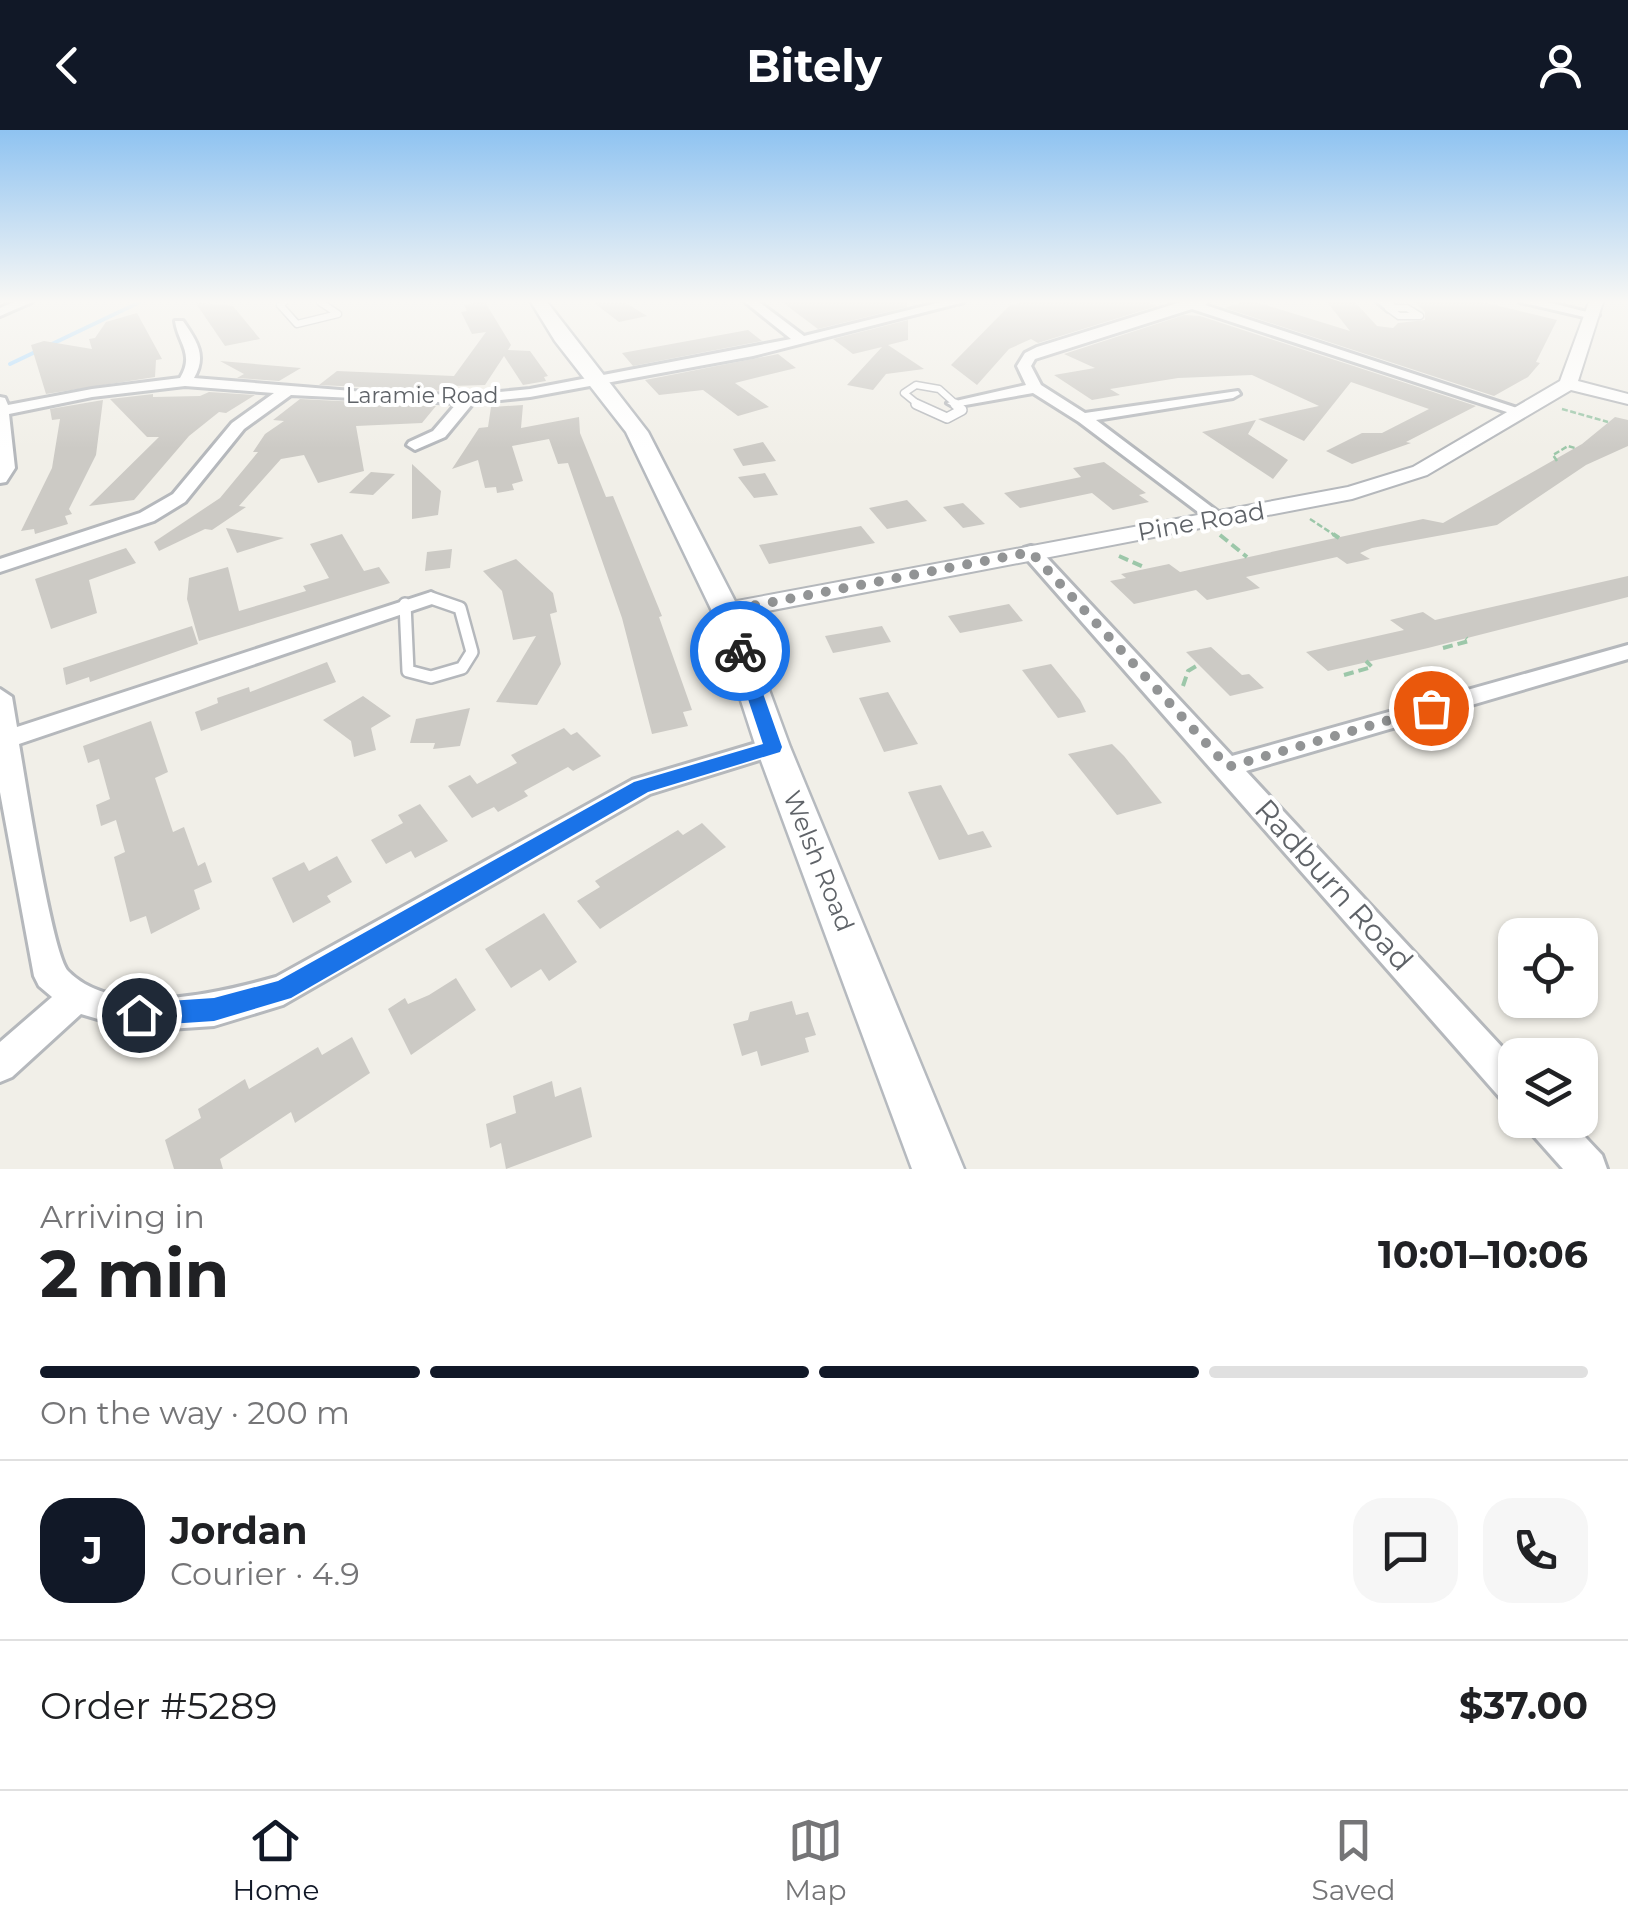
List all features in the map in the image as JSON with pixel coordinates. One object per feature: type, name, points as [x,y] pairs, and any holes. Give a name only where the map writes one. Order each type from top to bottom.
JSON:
[{"type":"main road","name":"Welsh Road","points":[[570,350],[622,407],[637,432],[726,611],[931,1167]]},
{"type":"street","points":[[186,382],[197,366],[196,350]]},
{"type":"street","name":"Laramie Road","points":[[1,407],[186,382],[286,392],[468,398],[595,381],[748,350]]},
{"type":"street","points":[[1041,350],[1024,366],[1035,388],[1082,418],[1215,525]]},
{"type":"street","points":[[1337,350],[1521,412]]},
{"type":"street","points":[[1580,350],[1568,384],[1628,399]]},
{"type":"street","name":"Pine Road","points":[[726,611],[1031,552],[1215,525],[1401,480],[1568,384]]},
{"type":"street","points":[[954,403],[1035,388]]},
{"type":"street","points":[[0,566],[147,518],[179,498],[238,426],[286,392]]},
{"type":"street","points":[[1082,418],[1233,394]]},
{"type":"street","points":[[415,444],[439,434],[468,398]]},
{"type":"street","points":[[0,478],[7,468],[1,407]]},
{"type":"street","name":"Radburn Road","points":[[1031,552],[1498,1068]]},
{"type":"street","points":[[8,739],[431,598]]},
{"type":"street","points":[[1228,767],[1628,652]]},
{"type":"street","points":[[0,697],[8,739],[10,842],[50,976],[76,998],[139,1015],[214,1010],[283,990],[641,787],[773,747]]},
{"type":"street","points":[[0,1065],[76,998]]},
{"type":"street","points":[[1560,1138],[1588,1169]]},
{"type":"lane","points":[[930,385],[954,403],[962,410],[958,416],[931,416],[904,393],[907,388],[930,385]]},
{"type":"lane","points":[[404,604],[408,671],[431,676],[462,668],[472,652],[460,608],[431,598]]},
{"type":"path","points":[[1562,408],[1608,422]]},
{"type":"path","points":[[1557,462],[1553,456],[1568,446],[1575,448]]},
{"type":"path","points":[[1303,514],[1339,538]]},
{"type":"path","points":[[1215,525],[1248,557]]},
{"type":"path","points":[[1109,552],[1146,568]]},
{"type":"path","points":[[1442,648],[1469,641],[1466,638]]},
{"type":"path","points":[[1344,675],[1372,667],[1366,661]]},
{"type":"path","points":[[1179,688],[1188,681],[1188,671],[1198,665]]},
{"type":"building","points":[[33,350],[157,350],[162,359],[156,360],[155,377],[46,394]]},
{"type":"building","points":[[473,350],[519,350],[530,351],[548,376],[544,377],[546,381],[523,385],[504,356],[485,385],[452,386],[448,391],[319,385],[337,371],[454,376]]},
{"type":"building","points":[[636,350],[713,350],[633,366],[622,353]]},
{"type":"building","points":[[879,350],[896,350],[924,369],[886,374],[873,390],[847,385]]},
{"type":"building","points":[[965,350],[1008,350],[977,385],[951,365]]},
{"type":"building","points":[[1075,350],[1306,350],[1476,406],[1406,442],[1411,443],[1352,464],[1326,451],[1362,433],[1382,433],[1429,409],[1351,382],[1304,441],[1258,419],[1319,406],[1252,375],[1178,378],[1110,389],[1120,395],[1092,400],[1054,375],[1095,368],[1064,354]]},
{"type":"building","points":[[1355,350],[1542,350],[1536,362],[1540,363],[1528,377],[1494,396]]},
{"type":"building","points":[[778,354],[796,368],[735,383],[769,407],[738,416],[703,390],[659,395],[645,380]]},
{"type":"building","points":[[220,361],[301,368],[279,381],[237,378],[244,374]]},
{"type":"building","points":[[209,392],[255,395],[226,413],[219,412],[189,436],[134,500],[89,506],[159,437],[147,437],[110,399],[153,394],[200,396]]},
{"type":"building","points":[[300,399],[436,406],[422,423],[356,426],[364,471],[318,483],[304,455],[281,459],[239,506],[246,507],[212,530],[205,529],[159,551],[154,542],[220,498],[258,452],[253,452],[265,434],[284,421],[273,420]]},
{"type":"building","points":[[103,400],[96,455],[69,509],[72,514],[65,516],[68,524],[35,534],[34,529],[21,531],[52,468],[60,419],[52,420],[50,409]]},
{"type":"building","points":[[523,405],[521,428],[579,417],[580,433],[606,497],[613,496],[662,616],[659,617],[692,710],[683,712],[688,726],[652,734],[622,618],[568,463],[558,464],[549,439],[512,446],[523,481],[512,484],[514,490],[497,493],[496,487],[485,488],[478,460],[452,469],[479,428],[488,427],[491,407]]},
{"type":"building","points":[[1615,417],[1628,420],[1628,446],[1586,465],[1497,525],[1372,548],[1360,553],[1370,559],[1347,564],[1337,557],[1246,577],[1260,588],[1207,600],[1196,590],[1134,604],[1110,581],[1126,578],[1121,574],[1169,564],[1180,572],[1423,519],[1443,523],[1582,444]]},
{"type":"building","points":[[1256,420],[1248,434],[1288,460],[1273,479],[1202,432]]},
{"type":"building","points":[[763,442],[776,461],[743,466],[733,449]]},
{"type":"building","points":[[1104,462],[1146,493],[1139,495],[1149,502],[1113,510],[1092,493],[1020,508],[1004,493],[1081,477],[1073,468]]},
{"type":"building","points":[[412,464],[441,491],[438,515],[412,519]]},
{"type":"building","points":[[371,472],[395,474],[373,495],[349,493]]},
{"type":"building","points":[[765,473],[778,495],[754,498],[738,477]]},
{"type":"building","points":[[907,500],[927,521],[887,529],[869,508]]},
{"type":"building","points":[[963,503],[985,524],[963,528],[943,507]]},
{"type":"building","points":[[861,526],[875,543],[769,564],[759,545]]},
{"type":"building","points":[[226,528],[284,538],[237,553]]},
{"type":"building","points":[[342,534],[364,571],[379,567],[390,583],[199,641],[187,599],[189,578],[228,567],[239,611],[306,591],[303,586],[329,578],[310,544]]},
{"type":"building","points":[[126,548],[136,563],[89,580],[97,613],[51,629],[35,579]]},
{"type":"building","points":[[452,549],[450,568],[425,571],[427,552]]},
{"type":"building","points":[[516,559],[553,593],[557,612],[550,614],[561,664],[537,705],[496,702],[536,636],[513,640],[502,591],[483,571]]},
{"type":"building","points":[[1628,576],[1628,597],[1428,648],[1328,671],[1306,652],[1404,630],[1390,620],[1423,612],[1435,620]]},
{"type":"building","points":[[1009,604],[1023,621],[960,633],[948,616]]},
{"type":"building","points":[[192,626],[198,644],[90,682],[89,677],[66,685],[63,668]]},
{"type":"building","points":[[882,626],[891,642],[833,653],[825,636]]},
{"type":"building","points":[[1211,647],[1242,675],[1249,674],[1264,688],[1230,696],[1186,652]]},
{"type":"building","points":[[327,662],[336,682],[201,731],[195,712],[218,703],[217,698],[249,687],[250,692]]},
{"type":"building","points":[[1051,664],[1086,712],[1058,718],[1022,670]]},
{"type":"building","points":[[888,692],[918,744],[884,752],[859,698]]},
{"type":"building","points":[[363,696],[391,716],[371,728],[376,750],[354,757],[351,741],[323,720]]},
{"type":"building","points":[[470,708],[460,746],[433,749],[435,743],[410,743],[416,719]]},
{"type":"building","points":[[151,721],[168,772],[155,778],[173,832],[184,827],[198,866],[205,862],[212,882],[194,890],[200,909],[151,934],[146,916],[130,922],[114,857],[125,852],[116,820],[101,826],[96,805],[110,799],[99,759],[88,763],[83,746]]},
{"type":"building","points":[[564,728],[571,735],[577,732],[601,756],[573,771],[568,767],[524,791],[528,796],[498,812],[494,807],[472,818],[448,786],[470,775],[477,784],[517,763],[511,755]]},
{"type":"building","points":[[1112,744],[1162,803],[1117,815],[1068,754]]},
{"type":"building","points":[[941,785],[968,835],[983,831],[992,847],[939,860],[908,792]]},
{"type":"building","points":[[420,804],[448,841],[415,858],[411,851],[386,864],[371,840],[403,823],[398,815]]},
{"type":"building","points":[[702,823],[726,847],[600,929],[577,901],[600,887],[595,881],[678,830],[683,835]]},
{"type":"building","points":[[337,856],[352,882],[327,896],[331,902],[293,923],[272,878],[304,862],[309,871]]},
{"type":"building","points":[[544,913],[577,962],[549,981],[541,969],[511,988],[485,949]]},
{"type":"building","points":[[456,978],[476,1010],[411,1055],[388,1009],[405,998],[408,1004],[429,995]]},
{"type":"building","points":[[792,1001],[796,1015],[808,1012],[816,1035],[805,1038],[809,1052],[761,1066],[757,1051],[742,1056],[733,1024],[748,1020],[750,1012]]},
{"type":"building","points":[[352,1037],[370,1073],[295,1123],[291,1112],[220,1159],[223,1169],[174,1169],[165,1140],[201,1118],[198,1109],[245,1079],[249,1089],[318,1047],[322,1055]]},
{"type":"building","points":[[552,1081],[555,1097],[581,1087],[592,1137],[506,1169],[501,1143],[490,1148],[486,1124],[516,1113],[513,1096]]},
{"type":"waterway","points":[[10,364],[38,350]]},
{"type":"way so far","points":[[740,651],[726,611],[1031,552],[1228,767],[1431,708]]},
{"type":"route","points":[[139,1015],[214,1010],[283,990],[641,787],[773,747],[740,651]]}]
